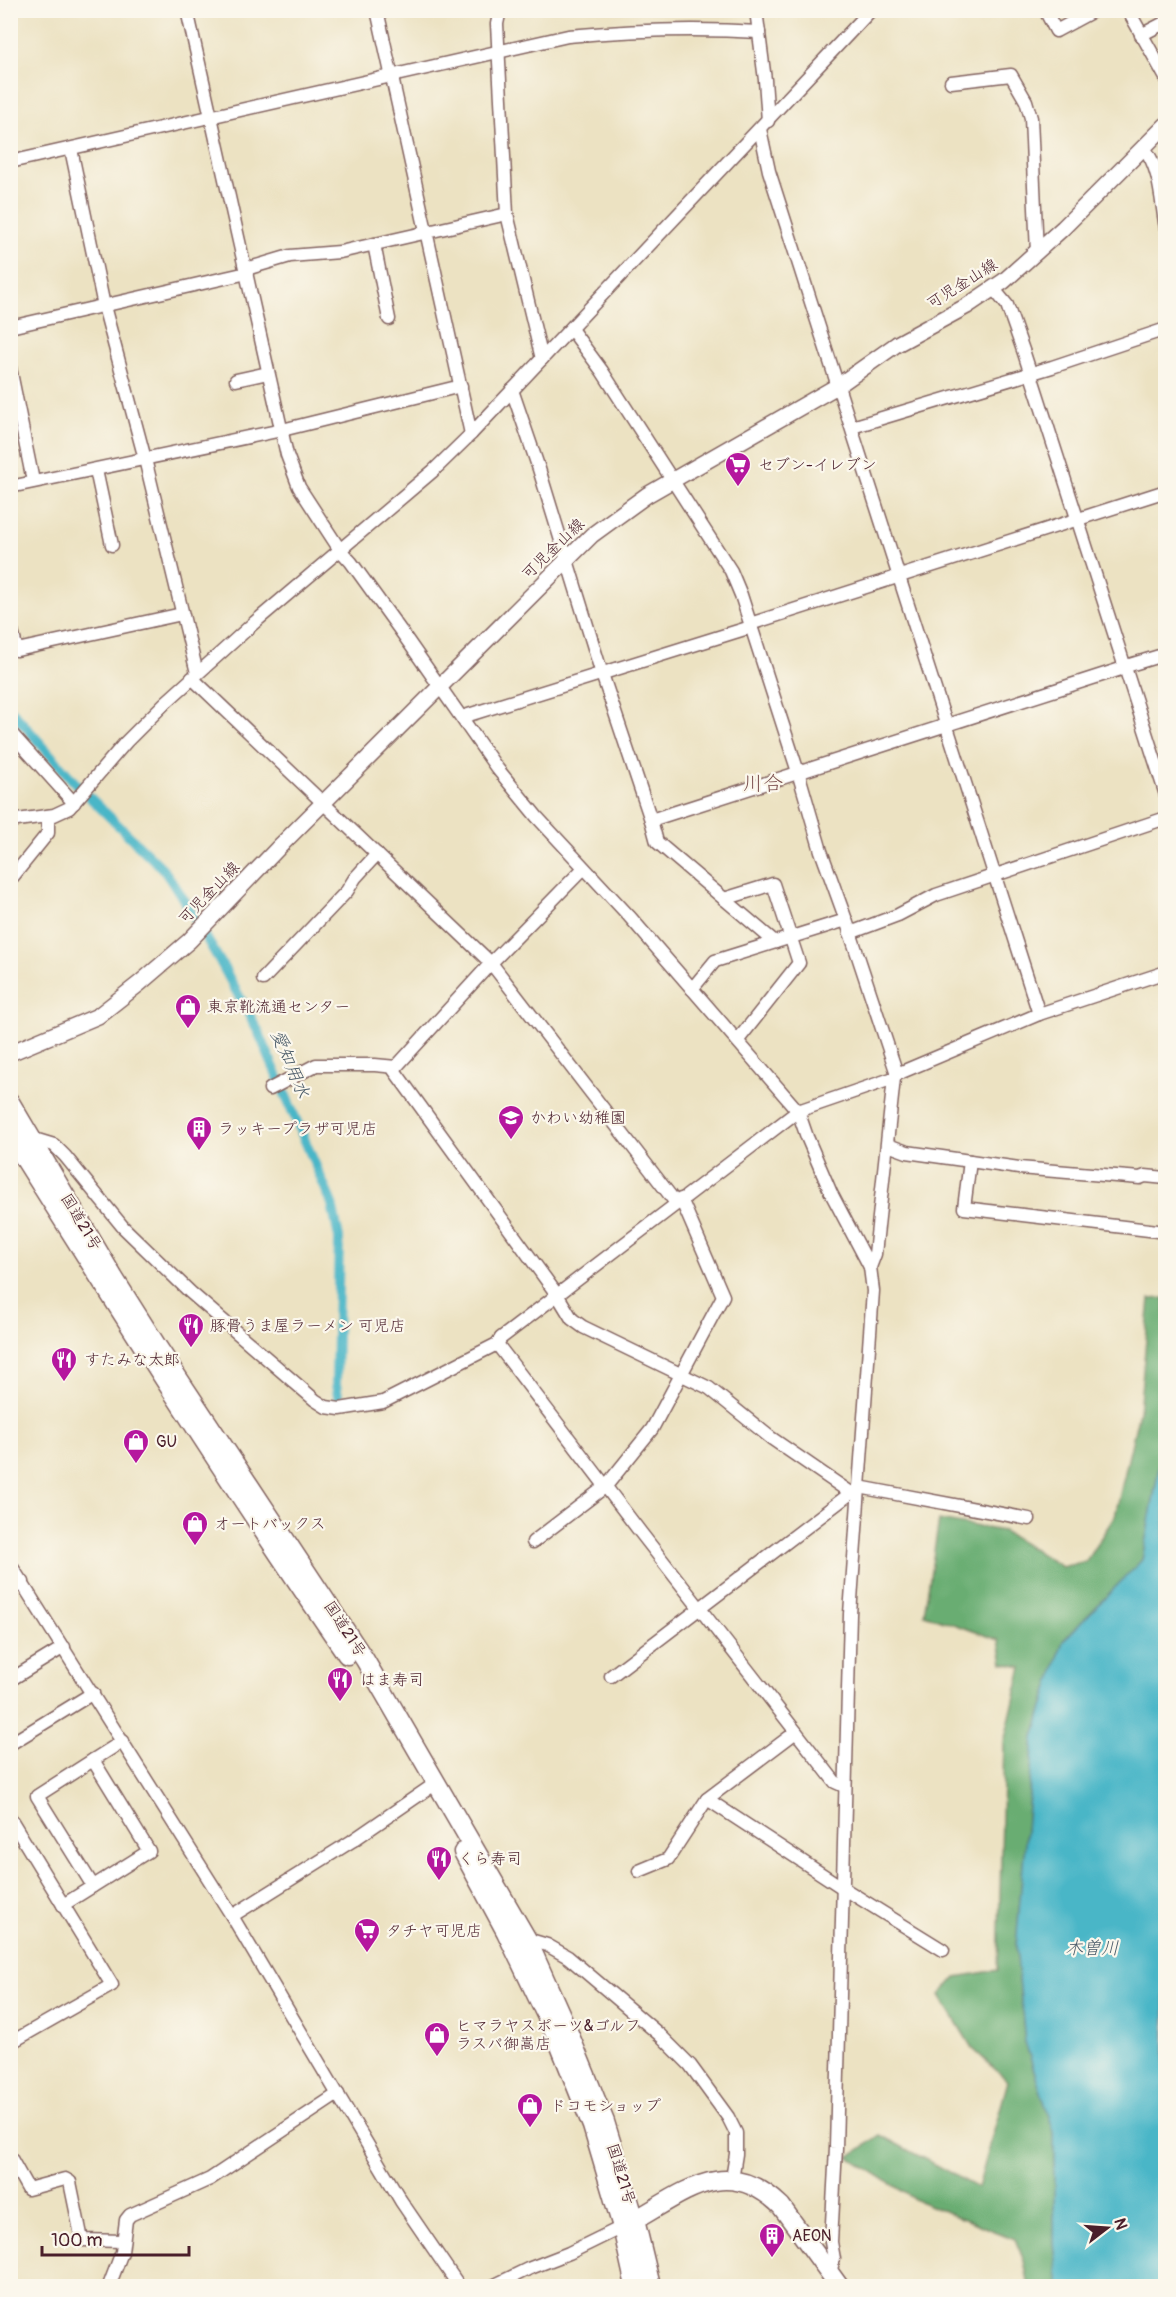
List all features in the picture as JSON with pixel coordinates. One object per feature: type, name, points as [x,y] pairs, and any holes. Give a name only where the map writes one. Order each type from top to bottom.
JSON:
[{"type":"highway","name":"国道21号","points":[[10,1102],[157,1346],[365,1660],[527,1938],[605,2122],[629,2223]]},
{"type":"highway","name":"国道21号","points":[[10,1136],[147,1354],[287,1568],[355,1666],[429,1788],[506,1932],[556,2036],[629,2223]]},
{"type":"highway","name":"国道21号","points":[[629,2223],[690,2187],[712,2180],[732,2179]]},
{"type":"highway","points":[[732,2179],[770,2195],[781,2206],[834,2279]]},
{"type":"highway","points":[[629,2223],[634,2286]]},
{"type":"highway","points":[[629,2223],[651,2286]]},
{"type":"main road","name":"可児金山線","points":[[10,1053],[98,1016],[189,940],[567,559],[618,514],[691,468],[839,385],[897,344],[968,306],[1036,253],[1166,125]]},
{"type":"street","points":[[187,10],[292,472],[340,550],[351,562],[496,767],[537,817],[629,916],[798,1111],[831,1193],[870,1267],[873,1291],[856,1492],[850,1614],[836,2148],[831,2242],[834,2279]]},
{"type":"street","points":[[377,10],[471,434]]},
{"type":"street","points":[[500,10],[497,24],[507,214],[542,359]]},
{"type":"street","points":[[756,10],[769,171],[1039,1014]]},
{"type":"street","points":[[10,821],[60,813],[75,801],[126,742],[194,676],[433,471],[471,434],[871,10]]},
{"type":"street","points":[[1045,10],[1056,31],[1095,10]]},
{"type":"street","points":[[1128,10],[1166,78]]},
{"type":"street","points":[[1141,35],[1166,22]]},
{"type":"street","points":[[10,162],[568,36],[694,28],[759,32]]},
{"type":"street","points":[[951,81],[1011,75],[1026,101],[1031,118],[1036,253]]},
{"type":"street","points":[[1143,147],[1150,155],[1155,172],[1166,228]]},
{"type":"street","points":[[71,149],[104,306],[183,614],[194,676],[491,963],[678,1201],[723,1296],[652,1430],[606,1486],[533,1542]]},
{"type":"street","points":[[10,327],[246,271],[290,256],[340,252],[507,214]]},
{"type":"street","points":[[374,244],[389,319]]},
{"type":"street","points":[[993,288],[1007,305],[1030,372],[1166,795]]},
{"type":"street","points":[[570,329],[602,371],[731,571],[741,595],[821,851],[846,920],[896,1076],[875,1254],[870,1267]]},
{"type":"street","points":[[852,427],[1166,329]]},
{"type":"street","points":[[10,368],[33,481]]},
{"type":"street","points":[[236,380],[268,373]]},
{"type":"street","points":[[10,487],[282,430],[461,386]]},
{"type":"street","points":[[512,390],[657,842],[776,942]]},
{"type":"street","points":[[96,470],[112,545]]},
{"type":"street","points":[[462,717],[602,674],[1166,491]]},
{"type":"street","points":[[10,624],[17,650],[183,614]]},
{"type":"street","points":[[651,820],[1166,654]]},
{"type":"street","points":[[10,732],[75,801]]},
{"type":"street","points":[[10,880],[48,833],[48,816]]},
{"type":"street","points":[[850,933],[898,915],[936,895],[1166,818]]},
{"type":"street","points":[[262,979],[347,891],[355,878],[377,854]]},
{"type":"street","points":[[583,869],[491,963],[394,1070],[558,1296],[572,1319],[583,1327],[709,1388],[771,1438],[856,1492],[1029,1519]]},
{"type":"street","points":[[724,899],[773,884],[799,963],[738,1040]]},
{"type":"street","points":[[692,989],[715,961],[846,920]]},
{"type":"street","points":[[31,1138],[54,1145],[66,1156],[123,1227],[190,1292],[315,1400],[326,1407],[340,1409],[383,1402],[497,1344],[501,1338],[798,1111],[896,1076],[1039,1014],[1166,972]]},
{"type":"street","points":[[270,1089],[316,1065],[396,1067]]},
{"type":"street","points":[[888,1145],[907,1152],[970,1161],[1118,1176],[1166,1178]]},
{"type":"street","points":[[970,1161],[964,1208],[1166,1232]]},
{"type":"street","points":[[497,1344],[835,1782],[844,1786]]},
{"type":"street","points":[[611,1676],[856,1492]]},
{"type":"street","points":[[10,1564],[232,1916],[401,2202],[459,2286]]},
{"type":"street","points":[[10,1590],[23,1582]]},
{"type":"street","points":[[12,1675],[64,1647]]},
{"type":"street","points":[[10,1744],[93,1693]]},
{"type":"street","points":[[639,1871],[670,1856],[707,1799],[796,1732]]},
{"type":"street","points":[[93,1886],[37,1796],[123,1741]]},
{"type":"street","points":[[63,1905],[149,1851],[93,1760]]},
{"type":"street","points":[[232,1916],[352,1841],[429,1788]]},
{"type":"street","points":[[707,1799],[943,1950]]},
{"type":"street","points":[[10,1818],[14,1833],[63,1905],[112,1985],[10,2043]]},
{"type":"street","points":[[527,1938],[547,1945],[568,1957],[660,2035],[690,2065],[728,2117],[736,2133],[736,2154],[732,2179]]},
{"type":"street","points":[[109,2286],[122,2252],[126,2220],[130,2215],[210,2179],[338,2094]]},
{"type":"street","points":[[10,2157],[28,2189],[65,2179],[70,2182],[82,2240],[123,2241]]},
{"type":"street","points":[[493,2286],[569,2253],[629,2223]]},
{"type":"green space","points":[[1165,1298],[1165,1435],[1142,1560],[1063,1641],[1034,1737],[1016,1946],[1025,2042],[1054,2132],[1054,2244],[1059,2286],[1029,2286],[1024,2261],[1015,2239],[916,2200],[849,2157],[880,2135],[978,2188],[1008,2081],[972,2048],[940,1995],[956,1977],[998,1970],[1004,1742],[1022,1667],[1003,1663],[999,1640],[924,1614],[939,1520],[1003,1531],[1062,1567],[1086,1561],[1115,1516],[1139,1412],[1150,1299]]},
{"type":"water","name":"木曽川","points":[[1165,1435],[1165,2286],[1059,2286],[1054,2244],[1054,2132],[1025,2042],[1016,1946],[1034,1737],[1063,1641],[1142,1560]]},
{"type":"waterway","name":"愛知用水","points":[[10,709],[77,785],[163,869],[221,963],[259,1033],[332,1204],[339,1238],[336,1384],[339,1402]]},
{"type":"place","name":"セブン-イレブン","points":[[738,488]]},
{"type":"place","name":"東京靴流通センター","points":[[188,1030]]},
{"type":"place","name":"かわい幼稚園","points":[[511,1141]]},
{"type":"place","name":"ラッキープラザ可児店","points":[[199,1152]]},
{"type":"place","name":"豚骨うま屋ラーメン 可児店","points":[[191,1349]]},
{"type":"place","name":"すたみな太郎","points":[[64,1383]]},
{"type":"place","name":"GU","points":[[136,1465]]},
{"type":"place","name":"オートバックス","points":[[195,1547]]},
{"type":"place","name":"はま寿司","points":[[340,1703]]},
{"type":"place","name":"くら寿司","points":[[439,1882]]},
{"type":"place","name":"タチヤ可児店","points":[[367,1954]]},
{"type":"place","name":"ヒマラヤスポーツ&ゴルフ ラスパ御嵩店","points":[[437,2058]]},
{"type":"place","name":"ドコモショップ","points":[[530,2129]]},
{"type":"place","name":"AEON","points":[[772,2259]]},
{"type":"district","name":"川合","points":[[763,783]]}]
